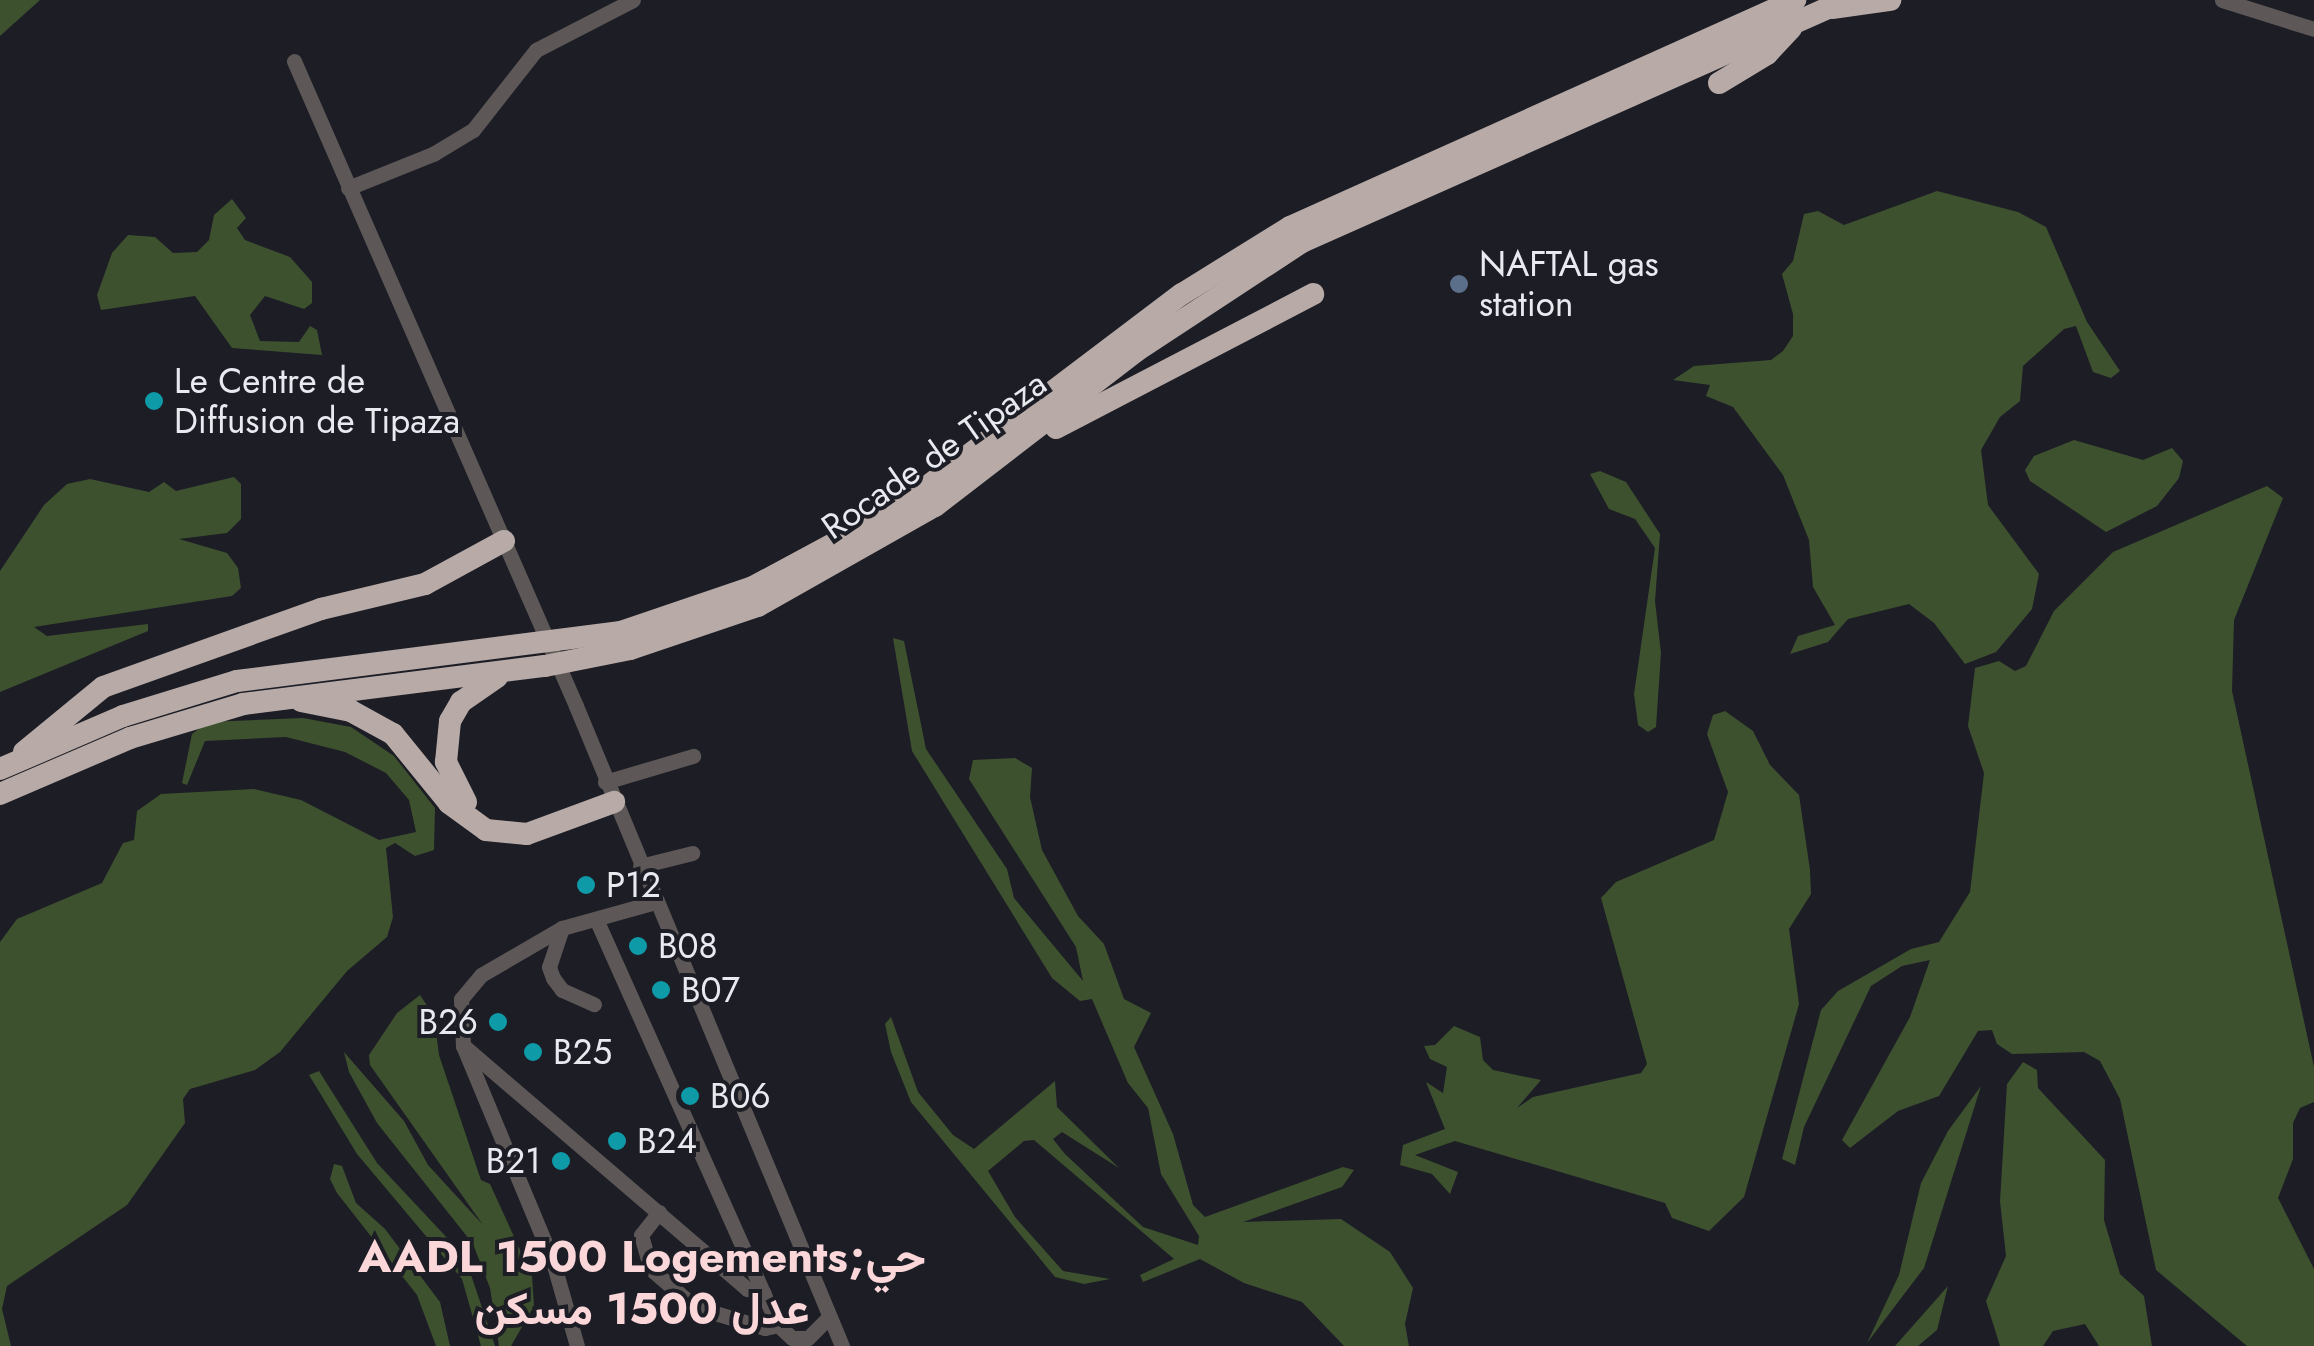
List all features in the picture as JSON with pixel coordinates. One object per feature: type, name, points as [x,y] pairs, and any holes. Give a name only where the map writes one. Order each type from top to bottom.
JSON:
[{"type":"highway","name":"Rocade de Tipaza","points":[[3,768],[122,716],[237,681],[621,632],[753,587],[896,510],[1182,294],[1290,227],[1795,11],[1890,0]]},
{"type":"highway","name":"Rocade de Tipaza","points":[[0,794],[130,738],[243,704],[334,687],[544,666],[630,649],[758,606],[881,541],[1164,331],[1302,242],[1795,11]]},
{"type":"highway","points":[[1719,83],[1767,54],[1795,11]]},
{"type":"highway","points":[[1004,453],[1312,294]]},
{"type":"highway","points":[[3,768],[103,687],[321,609],[425,584],[504,541]]},
{"type":"highway","points":[[544,666],[490,680],[460,702],[446,742],[452,782],[481,814],[519,822],[609,792]]},
{"type":"highway","points":[[243,704],[329,704],[374,722],[408,750],[450,803],[486,830],[526,834],[609,792]]},
{"type":"street","points":[[348,188],[433,154],[473,130],[536,50],[633,0]]},
{"type":"street","points":[[2222,0],[2314,29]]},
{"type":"street","points":[[294,61],[764,1146],[842,1346]]},
{"type":"street","points":[[609,792],[693,756]]},
{"type":"street","points":[[640,866],[692,854]]},
{"type":"street","points":[[577,1346],[554,1262],[464,1046],[461,1000],[481,975],[562,928],[656,902]]},
{"type":"street","points":[[596,919],[778,1324],[793,1342],[808,1338],[829,1316]]},
{"type":"street","points":[[562,928],[549,967],[562,990],[594,1004]]},
{"type":"street","points":[[464,1046],[747,1289],[764,1293]]},
{"type":"street","points":[[659,1212],[640,1235],[651,1269],[688,1301],[715,1313],[766,1328],[778,1324]]},
{"type":"green space","points":[[0,0],[40,0],[0,36]]},
{"type":"green space","points":[[1937,191],[2018,212],[2046,227],[2087,322],[2120,371],[2111,378],[2093,372],[2076,326],[2064,329],[2023,366],[2020,401],[2000,417],[1981,450],[1988,505],[2039,574],[2032,609],[1996,652],[1965,664],[1934,623],[1909,604],[1848,619],[1828,642],[1790,654],[1798,636],[1835,625],[1813,587],[1809,540],[1783,475],[1733,407],[1706,396],[1710,385],[1673,380],[1694,366],[1771,360],[1783,351],[1793,336],[1793,314],[1782,274],[1793,261],[1804,214],[1818,211],[1844,225]]},
{"type":"green space","points":[[232,199],[246,218],[237,228],[245,240],[290,257],[312,282],[312,303],[304,309],[265,296],[250,315],[260,341],[299,342],[310,326],[317,330],[322,355],[232,348],[195,296],[101,310],[97,295],[112,253],[128,235],[155,237],[173,253],[197,252],[209,240],[214,215]]},
{"type":"green space","points":[[2074,440],[2143,460],[2172,448],[2183,461],[2179,478],[2157,506],[2106,532],[2030,481],[2025,470],[2034,456]]},
{"type":"green space","points":[[1600,471],[1626,482],[1660,534],[1655,601],[1661,653],[1656,727],[1648,732],[1638,725],[1634,694],[1655,548],[1635,519],[1609,509],[1590,474]]},
{"type":"green space","points":[[234,477],[241,484],[241,519],[227,533],[179,539],[227,553],[238,568],[241,588],[232,596],[34,627],[47,636],[148,624],[148,631],[0,692],[0,571],[44,505],[67,484],[90,479],[149,492],[164,482],[176,491]]},
{"type":"green space","points":[[2267,486],[2283,498],[2234,620],[2232,691],[2314,1067],[2314,1102],[2300,1108],[2293,1123],[2293,1159],[2278,1198],[2314,1269],[2314,1346],[2247,1346],[2156,1270],[2120,1099],[2100,1061],[2084,1052],[2012,1054],[1997,1044],[1992,1030],[1978,1031],[1939,1096],[1898,1111],[1850,1148],[1842,1140],[1910,1017],[1930,960],[1902,966],[1871,986],[1804,1127],[1795,1165],[1782,1159],[1821,1010],[1838,991],[1911,949],[1939,942],[1970,892],[1984,773],[1968,726],[1975,668],[1999,661],[2015,671],[2026,666],[2054,611],[2113,552]]},
{"type":"green space","points":[[893,638],[904,641],[926,749],[1007,869],[1014,898],[1083,981],[1076,947],[969,779],[973,760],[1015,758],[1032,768],[1030,797],[1042,850],[1078,916],[1104,944],[1124,999],[1151,1013],[1134,1047],[1173,1134],[1193,1205],[1205,1217],[1343,1167],[1354,1170],[1342,1187],[1243,1222],[1341,1219],[1390,1252],[1413,1288],[1405,1324],[1409,1346],[1344,1346],[1302,1302],[1244,1283],[1200,1259],[1143,1282],[1140,1275],[1174,1259],[1034,1140],[1024,1141],[988,1171],[1015,1217],[1063,1271],[1110,1279],[1084,1284],[1055,1277],[911,1102],[891,1052],[885,1024],[891,1017],[918,1092],[953,1135],[974,1149],[1055,1081],[1057,1107],[1119,1168],[1062,1132],[1053,1139],[1065,1154],[1143,1227],[1198,1245],[1199,1236],[1161,1174],[1148,1108],[1128,1083],[1092,999],[1080,1001],[1052,978],[912,751]]},
{"type":"green space","points":[[1725,711],[1753,731],[1770,765],[1799,795],[1811,894],[1789,929],[1799,1004],[1744,1197],[1709,1231],[1672,1218],[1665,1203],[1455,1141],[1415,1155],[1458,1172],[1450,1194],[1432,1174],[1400,1165],[1403,1145],[1445,1129],[1426,1082],[1443,1093],[1447,1067],[1430,1059],[1424,1046],[1435,1045],[1454,1026],[1480,1037],[1483,1060],[1493,1070],[1541,1080],[1517,1108],[1533,1097],[1641,1073],[1647,1064],[1601,898],[1616,882],[1714,840],[1728,792],[1707,734],[1713,715]]},
{"type":"green space","points":[[303,718],[351,727],[394,756],[435,808],[434,850],[415,856],[395,843],[386,848],[393,917],[387,937],[347,971],[280,1052],[255,1070],[190,1089],[183,1099],[185,1123],[127,1205],[7,1286],[2,1309],[11,1346],[0,1346],[0,942],[17,919],[102,883],[123,843],[134,840],[137,811],[161,794],[254,789],[301,800],[379,840],[416,832],[409,800],[386,773],[345,752],[286,737],[205,741],[187,785],[182,783],[192,734],[208,722]]},
{"type":"green space","points":[[420,995],[434,1016],[439,1055],[481,1180],[490,1184],[532,1276],[534,1306],[511,1346],[499,1346],[490,1288],[473,1244],[377,1123],[349,1072],[344,1052],[404,1121],[428,1165],[483,1225],[370,1065],[369,1055],[397,1013]]},
{"type":"green space","points":[[2023,1062],[2037,1070],[2038,1088],[2105,1160],[2104,1220],[2120,1274],[2144,1296],[2152,1346],[2099,1346],[2085,1324],[2053,1331],[2043,1346],[2000,1346],[1986,1301],[2006,1256],[2000,1201],[2007,1084]]},
{"type":"green space","points":[[319,1071],[377,1163],[465,1257],[495,1346],[481,1346],[462,1279],[357,1154],[309,1075]]},
{"type":"green space","points":[[1981,1086],[1924,1268],[1867,1343],[1899,1275],[1921,1183],[1948,1131]]},
{"type":"green space","points":[[334,1164],[342,1166],[356,1203],[385,1229],[440,1302],[450,1346],[436,1346],[417,1295],[337,1193],[330,1179]]},
{"type":"green space","points":[[1948,1286],[1937,1330],[1918,1346],[1895,1346]]},
{"type":"place","name":"NAFTAL gas station","points":[[1459,284]]},
{"type":"place","name":"Le Centre de Diffusion de Tipaza","points":[[154,401]]},
{"type":"place","name":"P12","points":[[586,885]]},
{"type":"place","name":"B08","points":[[638,946]]},
{"type":"place","name":"B07","points":[[661,990]]},
{"type":"place","name":"B26","points":[[498,1022]]},
{"type":"place","name":"B25","points":[[533,1052]]},
{"type":"place","name":"B06","points":[[690,1096]]},
{"type":"place","name":"B24","points":[[617,1141]]},
{"type":"place","name":"B21","points":[[561,1161]]},
{"type":"district","name":"AADL 1500 Logements;حي عدل 1500 مسكن","points":[[642,1283]]}]
